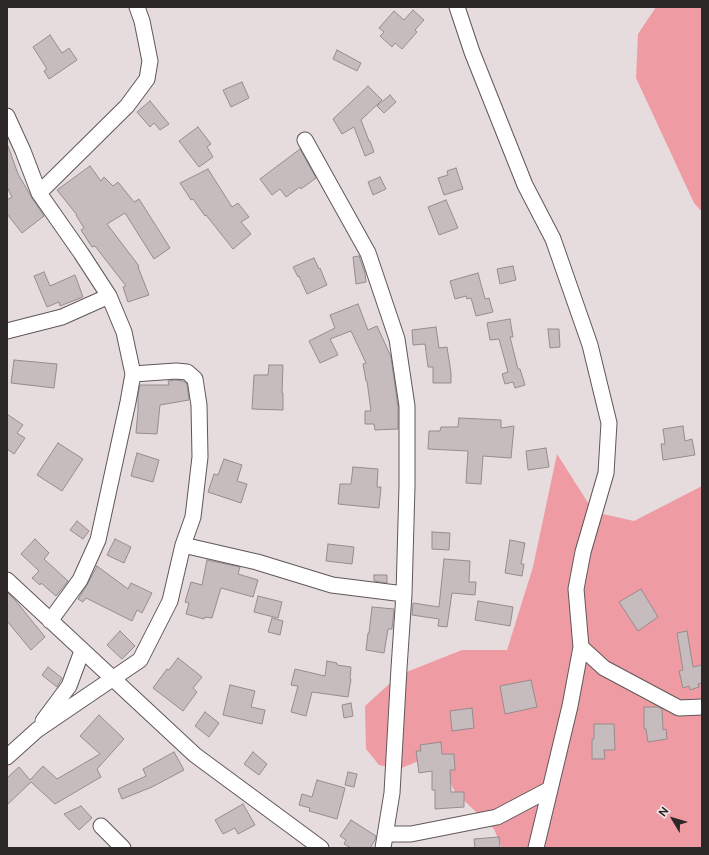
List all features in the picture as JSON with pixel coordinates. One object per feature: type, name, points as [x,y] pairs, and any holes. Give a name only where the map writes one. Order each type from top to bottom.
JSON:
[{"type":"street","points":[[39,193],[127,106],[147,79],[150,61],[142,21],[137,7]]},
{"type":"street","points":[[456,7],[472,52],[525,185],[553,239],[590,345],[609,423],[606,473],[583,552],[576,589],[581,648],[570,706],[536,848]]},
{"type":"street","points":[[7,116],[23,151],[39,193],[109,296],[124,332],[132,374],[128,402],[98,540],[80,580],[50,621]]},
{"type":"street","points":[[305,140],[368,253],[397,340],[407,406],[407,486],[404,594],[392,793],[385,841],[411,834],[497,817],[550,789]]},
{"type":"street","points":[[7,331],[62,317],[109,296]]},
{"type":"street","points":[[7,757],[37,730],[140,660],[170,601],[183,545],[193,517],[200,457],[199,405],[195,379],[187,372],[176,371],[132,374]]},
{"type":"street","points":[[183,545],[257,562],[332,584],[404,594]]},
{"type":"street","points":[[7,580],[195,755],[321,848]]},
{"type":"street","points":[[581,648],[604,668],[679,708],[702,707]]},
{"type":"street","points":[[37,730],[69,686],[82,651]]},
{"type":"street","points":[[101,826],[123,848]]},
{"type":"shaded area","points":[[656,7],[702,7],[702,212],[694,203],[636,78],[638,34]]},
{"type":"shaded area","points":[[557,454],[594,512],[634,521],[702,486],[702,848],[502,848],[494,829],[455,792],[436,754],[399,769],[379,765],[366,749],[365,706],[399,675],[462,650],[507,650],[533,567]]},
{"type":"building","points":[[413,10],[424,20],[415,30],[417,32],[402,49],[395,43],[392,47],[380,36],[384,32],[379,28],[394,11],[404,20]]},
{"type":"building","points":[[50,35],[62,53],[69,48],[77,60],[49,79],[44,71],[47,69],[33,47]]},
{"type":"building","points":[[337,50],[361,63],[357,71],[333,59]]},
{"type":"building","points":[[242,82],[249,98],[231,107],[223,90]]},
{"type":"building","points":[[368,86],[382,100],[361,120],[374,152],[365,156],[354,127],[342,134],[333,119]]},
{"type":"building","points":[[390,95],[396,102],[384,113],[377,106]]},
{"type":"building","points":[[150,101],[169,124],[160,130],[154,123],[150,127],[137,112]]},
{"type":"building","points":[[198,127],[211,144],[207,147],[213,157],[199,167],[179,141]]},
{"type":"building","points":[[7,146],[18,174],[44,216],[22,233],[7,214],[7,200],[12,197],[7,187]]},
{"type":"building","points":[[300,149],[316,178],[301,189],[300,187],[286,197],[280,189],[272,195],[260,179]]},
{"type":"building","points":[[90,166],[101,181],[104,177],[113,186],[118,182],[134,202],[139,199],[170,248],[154,259],[125,213],[107,224],[139,266],[138,267],[149,295],[128,302],[123,287],[126,286],[95,246],[92,247],[81,230],[84,228],[77,215],[57,190]]},
{"type":"building","points":[[456,168],[463,189],[444,195],[438,178],[448,175],[447,171]]},
{"type":"building","points":[[208,169],[232,207],[238,203],[249,217],[241,222],[251,234],[233,249],[206,215],[205,216],[193,199],[191,200],[180,183]]},
{"type":"building","points":[[380,177],[386,189],[373,195],[368,182]]},
{"type":"building","points":[[446,200],[458,228],[439,235],[428,207]]},
{"type":"building","points":[[359,256],[365,273],[366,282],[356,284],[353,257]]},
{"type":"building","points":[[314,258],[327,285],[307,294],[293,267]]},
{"type":"building","points":[[513,266],[516,280],[500,284],[497,269]]},
{"type":"building","points":[[44,272],[50,286],[75,275],[83,297],[60,306],[59,302],[47,307],[34,276]]},
{"type":"building","points":[[478,273],[485,299],[489,298],[493,312],[476,316],[471,298],[467,299],[466,296],[455,299],[450,281]]},
{"type":"building","points":[[358,304],[368,330],[377,326],[391,357],[398,407],[398,429],[375,430],[374,424],[365,424],[365,411],[371,411],[363,364],[366,363],[351,331],[330,339],[338,355],[320,363],[309,341],[335,328],[330,315]]},
{"type":"building","points":[[510,319],[513,337],[510,337],[518,369],[520,369],[525,385],[515,388],[513,382],[505,384],[502,374],[508,372],[499,339],[490,340],[487,323]]},
{"type":"building","points":[[436,327],[439,348],[447,347],[451,383],[433,383],[433,367],[428,367],[425,344],[413,345],[412,330]]},
{"type":"building","points":[[548,329],[559,329],[560,347],[550,348]]},
{"type":"building","points":[[14,360],[57,364],[54,388],[11,383]]},
{"type":"building","points":[[269,365],[283,365],[283,410],[252,409],[254,375],[268,375]]},
{"type":"building","points":[[168,381],[183,381],[187,384],[189,400],[160,405],[157,434],[136,433],[140,385],[169,385]]},
{"type":"building","points":[[7,414],[23,425],[17,433],[25,438],[14,454],[7,449]]},
{"type":"building","points":[[459,418],[501,420],[501,428],[514,426],[511,458],[483,456],[481,484],[466,483],[468,451],[428,449],[429,431],[440,431],[441,427],[458,427]]},
{"type":"building","points":[[683,426],[685,441],[692,439],[695,455],[663,460],[661,444],[665,444],[663,429]]},
{"type":"building","points":[[58,443],[83,459],[62,491],[37,475]]},
{"type":"building","points":[[546,448],[549,467],[528,470],[526,451]]},
{"type":"building","points":[[137,453],[159,460],[153,482],[131,476]]},
{"type":"building","points":[[224,459],[242,465],[237,481],[247,484],[241,503],[208,492],[214,474],[218,475]]},
{"type":"building","points":[[353,467],[378,469],[377,487],[381,487],[379,508],[338,504],[340,484],[351,484]]},
{"type":"building","points":[[77,521],[89,531],[83,539],[70,530]]},
{"type":"building","points":[[432,532],[450,533],[449,550],[432,549]]},
{"type":"building","points":[[35,539],[49,553],[44,559],[68,581],[56,596],[41,583],[40,585],[32,578],[39,571],[21,554]]},
{"type":"building","points":[[115,539],[131,547],[124,563],[107,555]]},
{"type":"building","points":[[510,540],[525,543],[521,564],[524,564],[522,576],[505,573]]},
{"type":"building","points":[[328,544],[354,547],[352,564],[326,561]]},
{"type":"building","points":[[444,559],[470,561],[469,582],[476,582],[475,595],[452,593],[447,627],[438,626],[439,619],[412,615],[413,603],[439,607]]},
{"type":"building","points":[[207,560],[240,567],[238,574],[258,580],[253,597],[221,588],[212,618],[205,617],[204,619],[186,614],[189,603],[185,602],[191,582],[202,585]]},
{"type":"building","points":[[97,566],[128,589],[131,583],[152,593],[142,613],[137,610],[132,621],[86,598],[83,602],[78,599]]},
{"type":"building","points":[[374,575],[387,575],[387,583],[374,581]]},
{"type":"building","points":[[641,589],[658,617],[638,631],[619,602]]},
{"type":"building","points":[[7,592],[45,637],[31,650],[7,621]]},
{"type":"building","points":[[258,596],[282,602],[278,618],[254,612]]},
{"type":"building","points":[[478,601],[513,607],[510,626],[475,620]]},
{"type":"building","points":[[372,607],[394,609],[392,629],[388,629],[384,653],[366,650]]},
{"type":"building","points":[[272,618],[283,621],[280,635],[268,632]]},
{"type":"building","points":[[120,631],[135,646],[122,659],[107,645]]},
{"type":"building","points":[[687,631],[693,667],[702,665],[702,683],[698,684],[699,687],[690,690],[689,686],[683,688],[679,671],[683,670],[677,633]]},
{"type":"building","points":[[178,658],[202,677],[193,688],[197,692],[183,711],[153,688],[167,669],[169,670]]},
{"type":"building","points":[[327,661],[337,663],[337,665],[351,667],[348,697],[312,692],[306,716],[291,712],[298,686],[291,685],[295,669],[325,676]]},
{"type":"building","points":[[48,667],[62,678],[57,687],[42,675]]},
{"type":"building","points":[[531,680],[537,707],[505,714],[500,686]]},
{"type":"building","points":[[230,685],[255,691],[251,707],[265,710],[262,724],[223,715]]},
{"type":"building","points":[[351,703],[353,716],[344,718],[342,705]]},
{"type":"building","points":[[644,707],[658,707],[662,709],[663,730],[666,729],[667,739],[648,742],[646,729],[644,729]]},
{"type":"building","points":[[472,708],[474,728],[452,731],[450,711]]},
{"type":"building","points":[[205,712],[219,723],[209,737],[195,726]]},
{"type":"building","points":[[99,715],[124,739],[97,769],[101,777],[55,804],[31,782],[7,805],[7,778],[19,767],[30,780],[43,766],[57,779],[100,754],[80,736]]},
{"type":"building","points":[[594,724],[614,724],[615,750],[604,750],[605,759],[592,759]]},
{"type":"building","points":[[441,742],[442,754],[454,754],[455,770],[450,770],[451,792],[464,792],[464,807],[435,809],[435,790],[432,790],[432,771],[419,773],[416,751],[421,751],[420,745]]},
{"type":"building","points":[[174,752],[184,770],[152,787],[122,799],[118,789],[146,776],[143,769]]},
{"type":"building","points":[[253,752],[267,764],[259,775],[244,764]]},
{"type":"building","points":[[348,772],[357,774],[354,787],[345,785]]},
{"type":"building","points":[[317,780],[345,788],[337,819],[309,811],[310,808],[299,805],[302,794],[312,797]]},
{"type":"building","points":[[243,804],[255,825],[238,834],[235,828],[223,834],[215,820]]},
{"type":"building","points":[[81,806],[92,818],[79,830],[64,814]]},
{"type":"building","points":[[351,820],[376,836],[370,848],[351,848],[344,844],[346,840],[340,836]]},
{"type":"building","points":[[499,837],[500,848],[475,848],[474,839]]}]
